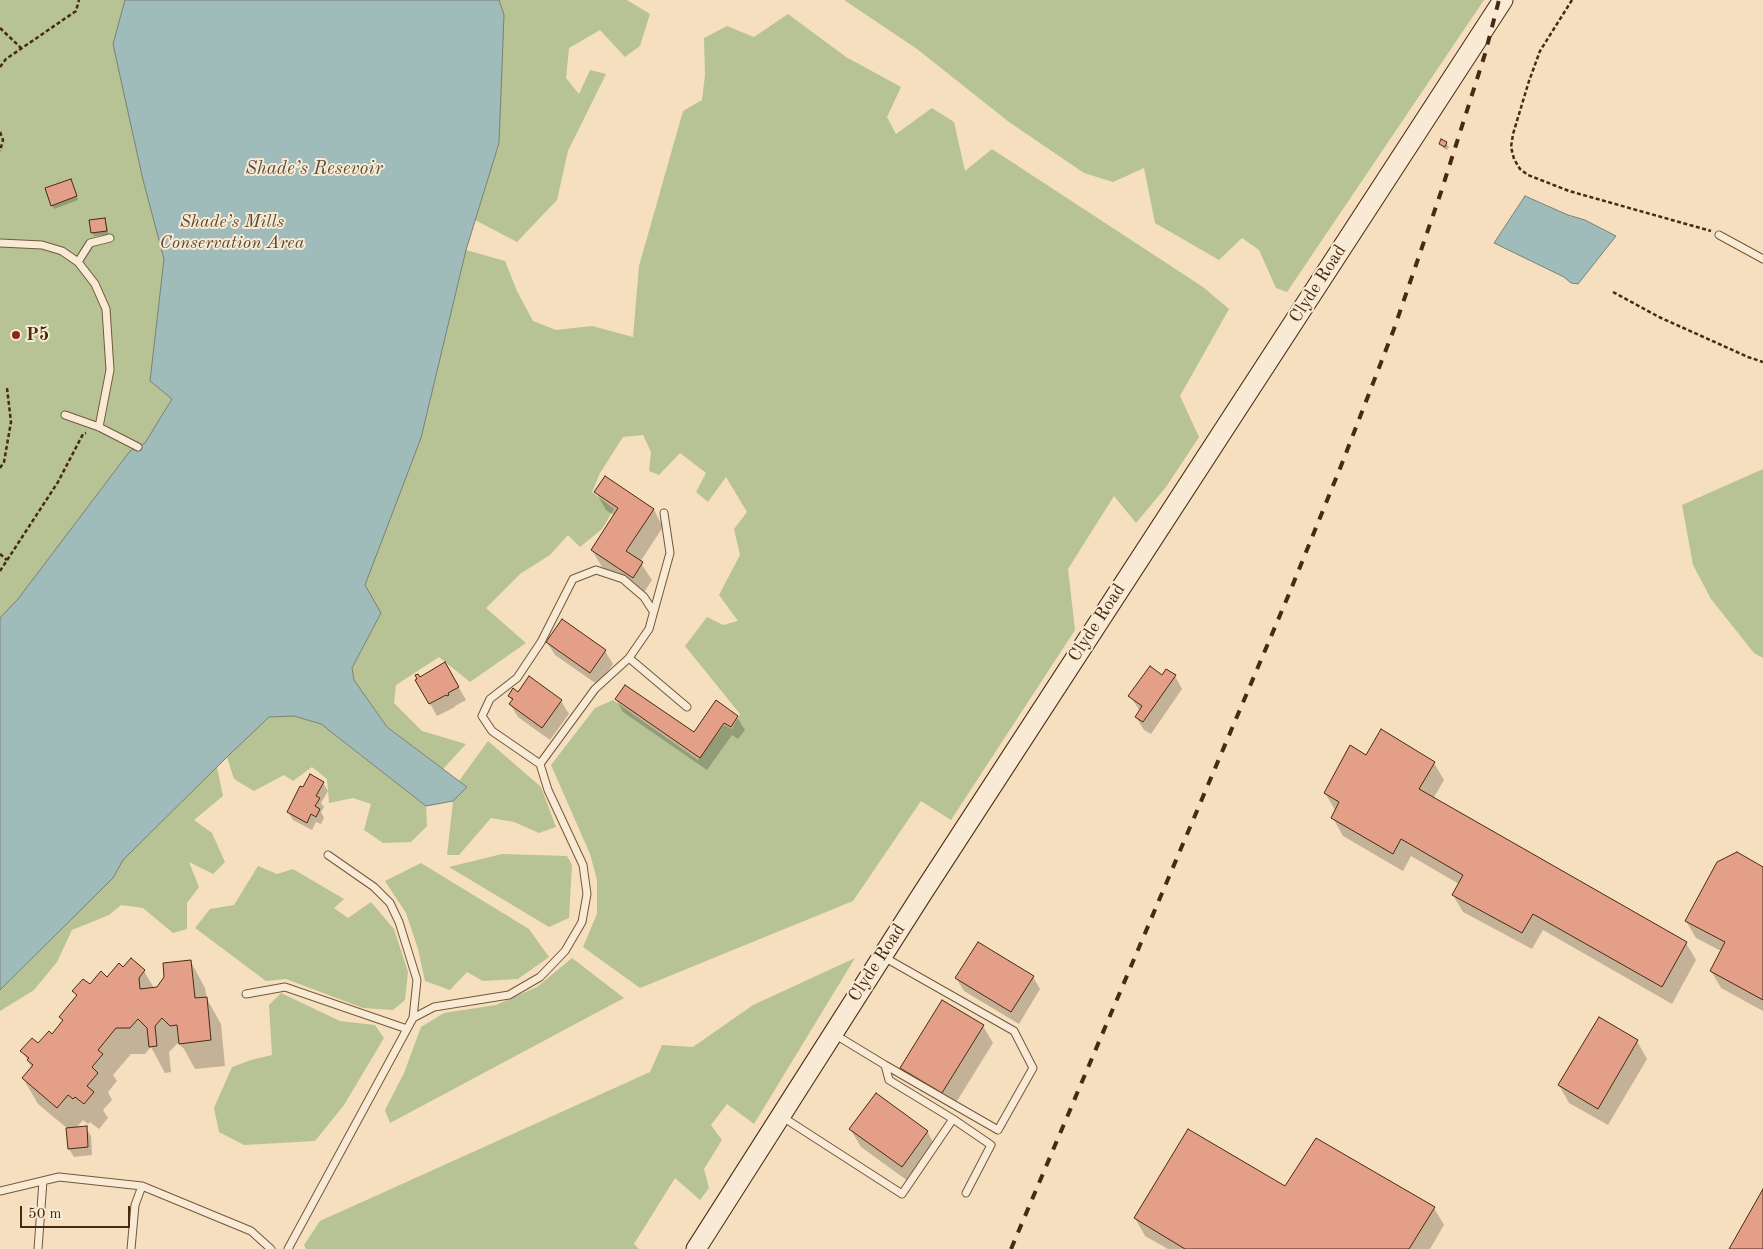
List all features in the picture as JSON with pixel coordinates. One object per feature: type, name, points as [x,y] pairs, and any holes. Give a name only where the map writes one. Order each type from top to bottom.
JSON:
[{"type":"main road","name":"Clyde Road","points":[[696,1249],[882,956],[1503,0]]},
{"type":"lane","points":[[1719,235],[1763,260]]},
{"type":"lane","points":[[78,262],[90,244],[110,238]]},
{"type":"lane","points":[[0,243],[42,245],[62,251],[78,262],[95,284],[106,309],[110,370],[99,427]]},
{"type":"lane","points":[[65,415],[99,427],[138,446]]},
{"type":"lane","points":[[540,764],[595,689],[629,658],[649,629],[670,553],[664,513]]},
{"type":"lane","points":[[413,1018],[434,1007],[509,995],[540,977],[565,950],[582,922],[587,894],[583,865],[548,790],[540,764],[492,731],[482,716],[490,698],[517,678],[541,642],[573,579],[596,570],[623,579],[644,597],[653,610]]},
{"type":"lane","points":[[629,658],[687,707]]},
{"type":"lane","points":[[288,1249],[413,1018],[417,980],[399,922],[390,903],[374,887],[328,855]]},
{"type":"lane","points":[[833,1033],[998,1130],[1033,1068],[1014,1031],[882,956]]},
{"type":"lane","points":[[246,994],[285,987],[407,1029]]},
{"type":"lane","points":[[885,1065],[889,1080],[953,1118],[991,1145],[966,1193]]},
{"type":"lane","points":[[780,1116],[902,1194],[953,1118]]},
{"type":"lane","points":[[0,1191],[59,1177],[142,1186],[251,1231],[271,1249]]},
{"type":"lane","points":[[38,1249],[43,1180]]},
{"type":"lane","points":[[131,1249],[135,1205],[142,1186]]},
{"type":"path","points":[[0,67],[6,59],[76,11],[79,0]]},
{"type":"path","points":[[1572,0],[1540,51],[1529,81],[1511,147],[1514,159],[1520,169],[1528,175],[1553,185],[1596,199],[1707,229],[1719,235]]},
{"type":"path","points":[[0,28],[21,48]]},
{"type":"path","points":[[0,132],[3,140],[0,151]]},
{"type":"path","points":[[1613,292],[1659,317],[1763,362]]},
{"type":"path","points":[[0,468],[4,462],[11,422],[7,388]]},
{"type":"path","points":[[0,571],[58,482],[83,434],[99,427]]},
{"type":"path","points":[[0,554],[7,560]]},
{"type":"green space","name":"Shade’s Mills Conservation Area","points":[[0,0],[627,0],[650,14],[640,46],[625,57],[600,30],[569,48],[566,78],[579,94],[590,70],[606,74],[568,151],[557,200],[517,242],[475,220],[466,250],[505,261],[517,291],[533,321],[556,330],[592,326],[633,337],[639,266],[683,111],[702,100],[705,75],[704,38],[727,26],[754,37],[788,14],[846,57],[901,87],[887,117],[896,134],[932,108],[954,122],[965,171],[992,149],[1203,287],[1229,309],[1180,396],[1199,437],[1166,487],[1136,523],[1114,496],[1068,569],[1075,630],[951,820],[921,801],[853,901],[640,988],[583,947],[597,914],[597,880],[590,854],[551,765],[595,708],[613,700],[698,760],[724,725],[732,729],[740,714],[685,646],[707,617],[723,625],[738,621],[719,595],[740,555],[734,529],[747,512],[726,477],[708,502],[696,492],[706,473],[680,453],[659,475],[649,471],[651,452],[643,435],[623,437],[600,473],[592,492],[614,509],[602,529],[580,547],[568,535],[550,555],[520,574],[486,608],[526,643],[470,682],[439,657],[396,685],[394,703],[422,731],[466,744],[443,769],[387,727],[353,680],[352,668],[381,613],[270,717],[294,716],[321,724],[426,806],[427,826],[411,842],[383,843],[364,830],[371,804],[353,798],[329,803],[327,779],[312,767],[293,781],[284,775],[254,791],[234,779],[227,757],[217,767],[223,796],[194,820],[212,833],[225,862],[213,874],[189,862],[199,887],[187,903],[187,929],[173,933],[143,908],[121,905],[109,915],[72,930],[57,962],[34,990],[0,1011]]},
{"type":"green space","points":[[844,0],[1484,0],[1287,292],[1276,288],[1259,250],[1242,238],[1219,260],[1155,223],[1144,168],[1113,182],[1084,173],[1009,122],[917,49]]},
{"type":"green space","points":[[1763,469],[1763,658],[1754,653],[1711,599],[1693,565],[1682,505]]},
{"type":"green space","points":[[488,741],[541,787],[556,827],[539,833],[514,822],[491,818],[459,855],[447,855],[453,801],[467,787],[459,781]]},
{"type":"green space","points":[[502,854],[567,856],[572,865],[569,918],[549,927],[449,867]]},
{"type":"green space","points":[[421,863],[529,929],[549,957],[518,979],[483,981],[467,972],[450,990],[425,981],[418,949],[406,913],[385,881]]},
{"type":"green space","points":[[258,866],[277,874],[293,869],[344,899],[334,908],[348,918],[371,902],[394,929],[408,972],[405,1000],[393,1010],[363,1008],[286,979],[266,981],[195,928],[210,909],[234,905]]},
{"type":"green space","points":[[572,958],[624,998],[390,1123],[385,1110],[404,1073],[421,1027],[444,1013],[496,1005],[537,987]]},
{"type":"green space","points":[[855,958],[754,1124],[727,1104],[711,1125],[722,1140],[704,1169],[709,1188],[700,1200],[675,1178],[634,1244],[639,1249],[306,1249],[304,1245],[320,1221],[650,1072],[662,1045],[693,1047],[753,1005]]},
{"type":"green space","points":[[281,993],[340,1021],[375,1025],[384,1038],[344,1105],[315,1141],[244,1145],[219,1132],[214,1108],[232,1067],[272,1055],[269,1005]]},
{"type":"water","name":"Shade’s Resevoir","points":[[125,0],[499,0],[504,15],[499,143],[466,250],[421,438],[365,585],[381,613],[352,668],[354,680],[387,727],[467,787],[453,801],[426,806],[321,724],[294,716],[269,717],[123,860],[113,878],[0,990],[0,618],[18,599],[130,451],[145,443],[172,399],[150,381],[164,259],[143,180],[113,44]]},
{"type":"water","points":[[1525,196],[1568,215],[1585,220],[1616,236],[1578,284],[1571,283],[1564,277],[1494,243]]},
{"type":"building","points":[[1441,139],[1447,142],[1445,147],[1439,144]]},
{"type":"building","points":[[71,179],[77,196],[51,206],[45,188]]},
{"type":"building","points":[[105,218],[107,231],[91,233],[89,220]]},
{"type":"building","points":[[605,476],[654,509],[626,551],[643,562],[633,578],[591,550],[618,508],[594,492]]},
{"type":"building","points":[[562,619],[606,650],[590,673],[546,642]]},
{"type":"building","points":[[445,662],[459,687],[448,693],[449,695],[429,704],[415,680],[417,679],[415,675],[418,674],[420,677]]},
{"type":"building","points":[[1150,666],[1162,675],[1166,669],[1176,675],[1143,722],[1135,717],[1142,706],[1128,696]]},
{"type":"building","points":[[529,676],[562,700],[542,728],[509,704],[513,699],[508,696],[513,688],[518,692]]},
{"type":"building","points":[[625,685],[694,732],[716,700],[738,716],[731,727],[724,723],[700,758],[615,699]]},
{"type":"building","points":[[1381,729],[1435,762],[1419,789],[1687,942],[1662,987],[1533,914],[1522,933],[1452,895],[1463,875],[1401,839],[1393,854],[1331,818],[1339,802],[1324,793],[1350,745],[1366,755]]},
{"type":"building","points":[[310,774],[324,782],[316,796],[320,798],[315,806],[320,809],[316,817],[311,814],[307,823],[287,812],[300,786],[303,787]]},
{"type":"building","points":[[1737,852],[1763,867],[1763,1000],[1710,971],[1725,942],[1685,921],[1717,862]]},
{"type":"building","points":[[978,942],[1034,976],[1011,1012],[955,978]]},
{"type":"building","points":[[131,958],[145,970],[139,978],[140,989],[157,987],[164,977],[163,963],[191,960],[195,998],[207,997],[211,1040],[179,1044],[177,1025],[170,1026],[162,1018],[155,1026],[157,1046],[149,1047],[147,1028],[138,1019],[130,1028],[116,1028],[98,1050],[103,1054],[92,1067],[98,1073],[87,1086],[94,1092],[84,1104],[75,1097],[73,1099],[68,1095],[57,1108],[22,1078],[33,1065],[27,1060],[29,1058],[20,1051],[32,1038],[38,1043],[49,1031],[52,1034],[63,1020],[59,1017],[77,995],[72,991],[83,979],[90,984],[101,971],[107,977],[119,963],[123,967]]},
{"type":"building","points":[[942,1000],[984,1025],[942,1093],[900,1068]]},
{"type":"building","points":[[1599,1017],[1638,1040],[1598,1109],[1558,1085]]},
{"type":"building","points":[[876,1093],[928,1131],[902,1167],[849,1129]]},
{"type":"building","points":[[87,1126],[88,1147],[68,1149],[66,1128]]},
{"type":"building","points":[[1188,1129],[1285,1186],[1316,1138],[1435,1207],[1409,1249],[1185,1249],[1134,1218]]},
{"type":"building","points":[[1763,1189],[1763,1249],[1729,1249]]},
{"type":"railway","points":[[1011,1249],[1289,594],[1341,466],[1394,329],[1441,192],[1485,54],[1499,0]]},
{"type":"place","name":"P5","points":[[16,335]]}]
